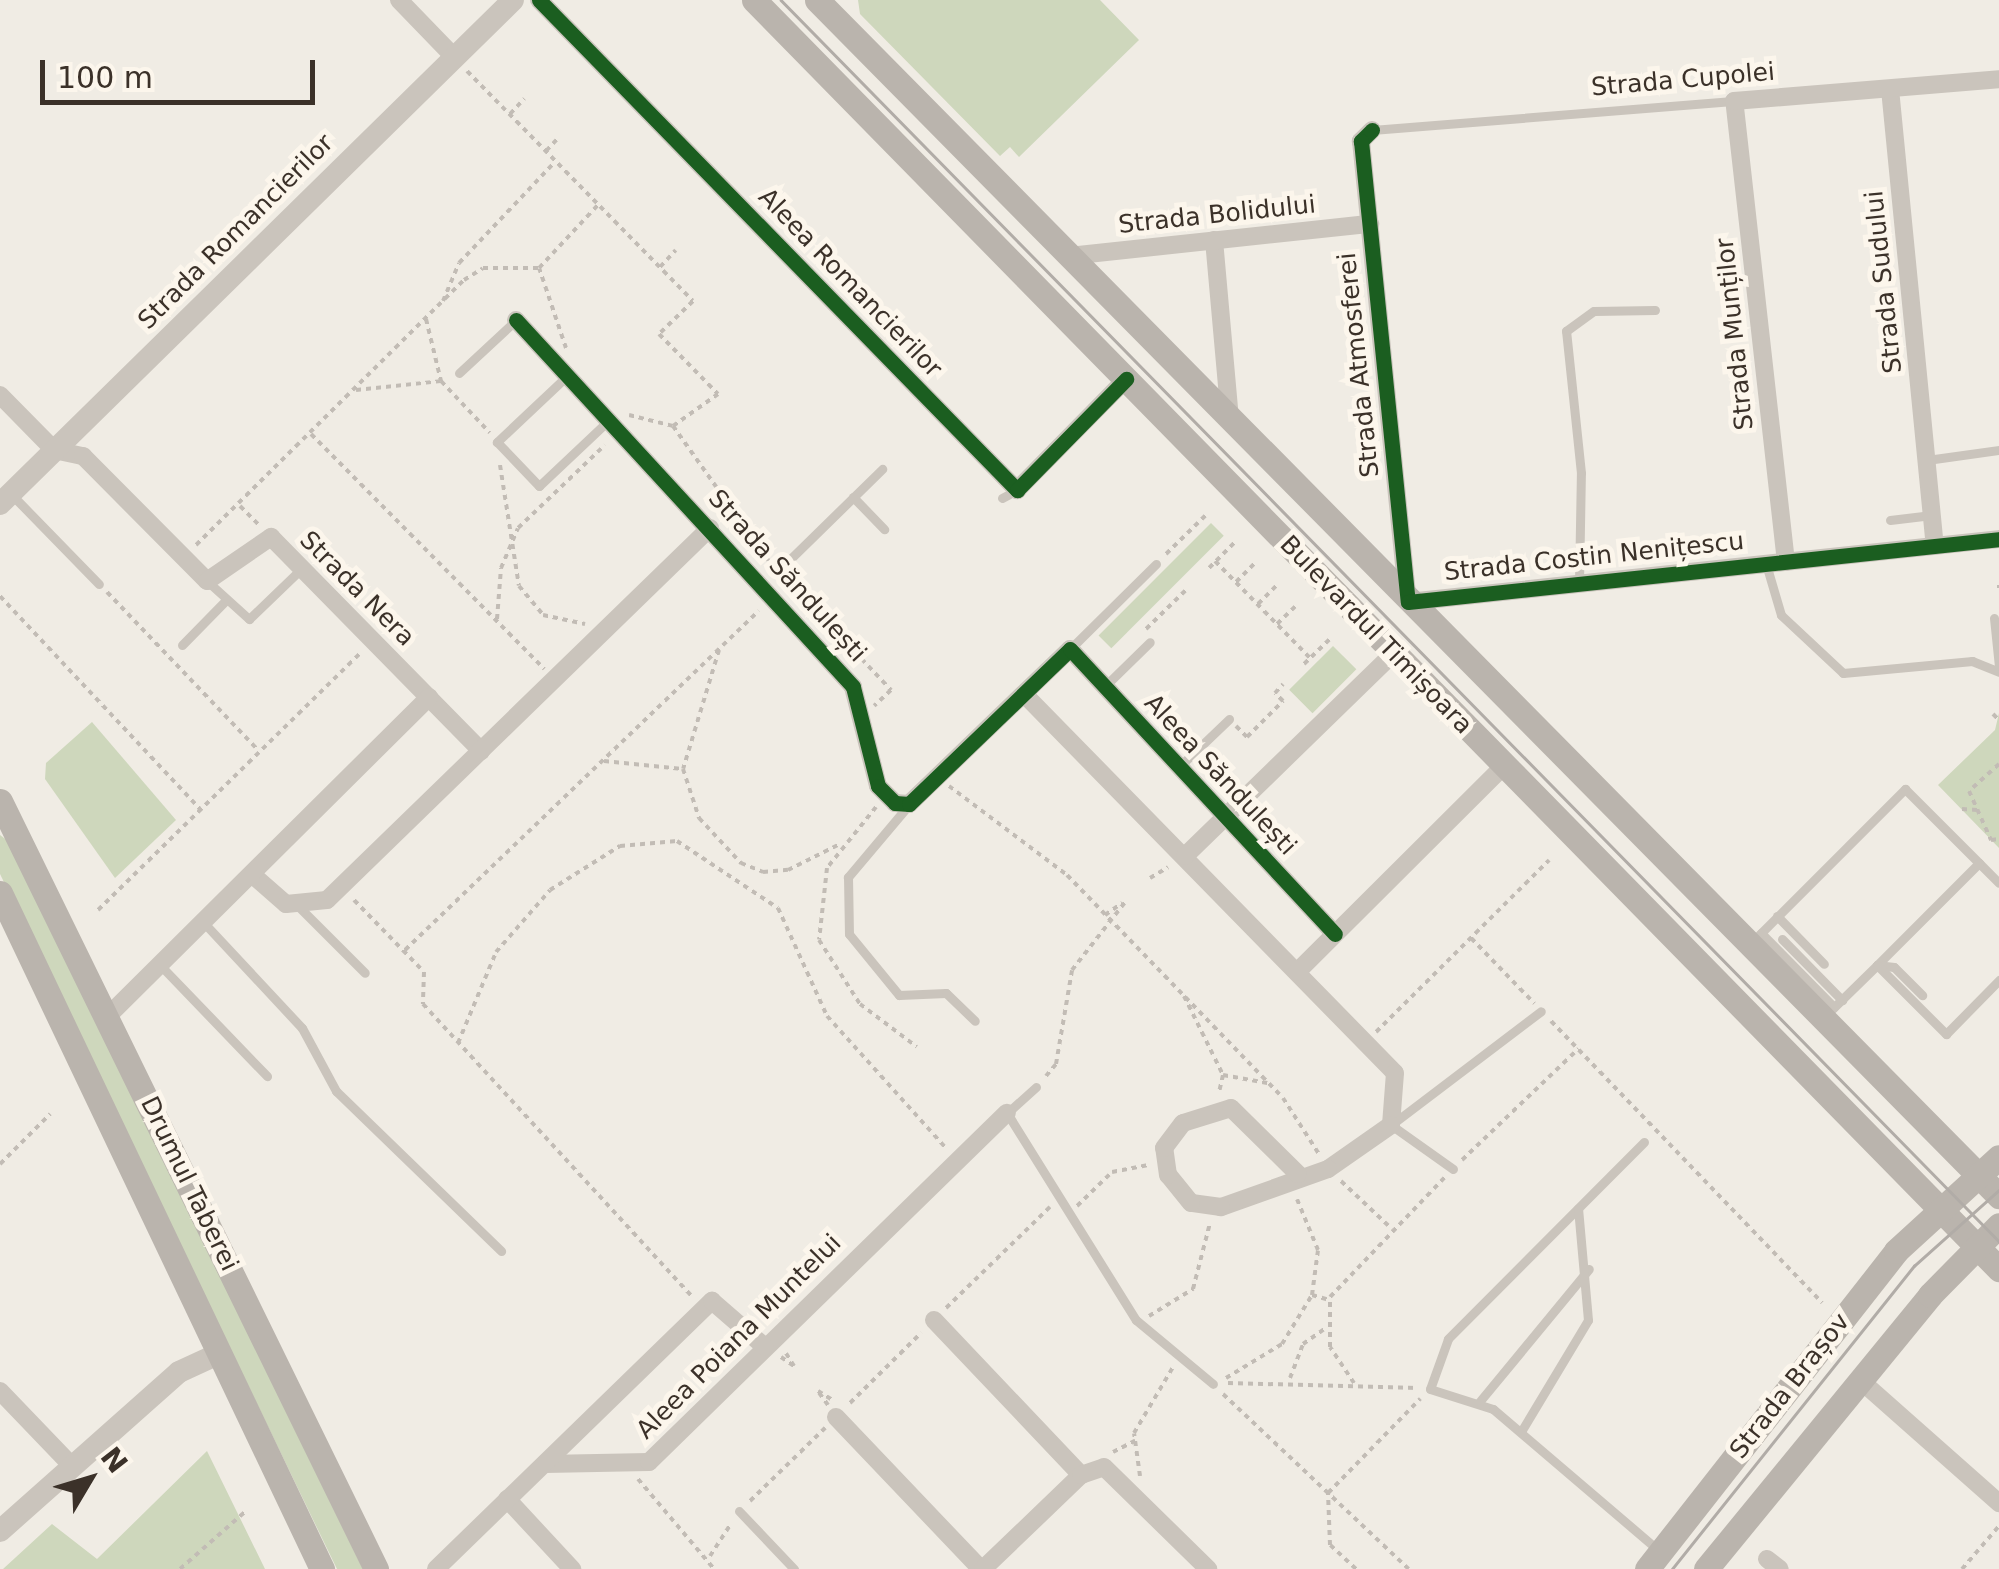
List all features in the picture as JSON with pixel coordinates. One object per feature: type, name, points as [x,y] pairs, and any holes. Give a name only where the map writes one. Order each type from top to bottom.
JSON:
[{"type":"main road","name":"Bulevardul Timișoara","points":[[754,0],[1999,1269]]},
{"type":"main road","name":"Bulevardul Timișoara","points":[[817,0],[1606,804],[1832,1010],[1999,1196]]},
{"type":"main road","points":[[965,215],[997,183]]},
{"type":"main road","points":[[1573,836],[1606,804]]},
{"type":"main road","name":"Drumul Taberei","points":[[4,815],[107,1016],[376,1569]]},
{"type":"main road","name":"Drumul Taberei","points":[[0,893],[322,1569]]},
{"type":"main road","name":"Strada Brașov","points":[[1654,1561],[1937,1206],[1974,1172],[1999,1157]]},
{"type":"main road","name":"Strada Brașov","points":[[1706,1569],[1860,1380],[1976,1246],[1999,1225]]},
{"type":"street","points":[[399,0],[454,57]]},
{"type":"street","name":"Strada Romancierilor","points":[[5,499],[512,0]]},
{"type":"street","name":"Aleea Romancierilor","points":[[539,0],[1010,494],[1126,379]]},
{"type":"street","name":"Strada Cupolei","points":[[1734,101],[1999,79]]},
{"type":"street","name":"Strada Sudului","points":[[1890,88],[1935,546]]},
{"type":"street","name":"Strada Munților","points":[[1734,101],[1786,562]]},
{"type":"street","name":"Strada Atmosferei","points":[[1372,130],[1361,141],[1408,602]]},
{"type":"street","name":"Strada Bolidului","points":[[1069,256],[1370,224]]},
{"type":"street","points":[[1214,240],[1230,420]]},
{"type":"street","name":"Strada Săndulești","points":[[516,320],[618,422],[853,687],[878,786],[909,804]]},
{"type":"street","points":[[0,395],[54,450],[84,456],[207,581]]},
{"type":"street","points":[[255,877],[299,907],[342,888],[710,528]]},
{"type":"street","name":"Strada Nera","points":[[207,581],[270,537],[482,751]]},
{"type":"street","name":"Strada Costin Nenițescu","points":[[1408,602],[1999,538]]},
{"type":"street","points":[[909,804],[1070,649]]},
{"type":"street","name":"Aleea Săndulești","points":[[1070,649],[1335,934]]},
{"type":"street","points":[[1185,856],[1394,653]]},
{"type":"street","points":[[1024,694],[1366,1043],[1398,1083],[1391,1124],[1328,1169],[1291,1176],[1221,1207],[1192,1202],[1165,1163],[1184,1122],[1216,1106],[1244,1116],[1291,1176]]},
{"type":"street","points":[[107,1016],[255,877],[428,697]]},
{"type":"street","points":[[1297,972],[1504,766]]},
{"type":"street","name":"Aleea Poiana Muntelui","points":[[545,1464],[649,1462],[1007,1113]]},
{"type":"street","points":[[436,1569],[702,1308],[722,1304],[764,1346]]},
{"type":"street","points":[[934,1320],[1080,1475]]},
{"type":"street","points":[[0,1531],[180,1372],[218,1354]]},
{"type":"street","points":[[1860,1380],[1999,1503]]},
{"type":"street","points":[[0,1391],[72,1466]]},
{"type":"street","points":[[836,1418],[982,1569],[1080,1475],[1115,1471],[1208,1569]]},
{"type":"street","points":[[508,1500],[572,1569]]},
{"type":"lane","name":"Strada Cupolei","points":[[1372,130],[1734,101]]},
{"type":"lane","points":[[1579,583],[1581,473],[1566,331],[1594,312],[1656,310]]},
{"type":"lane","points":[[459,373],[516,320]]},
{"type":"lane","points":[[568,376],[498,442],[538,486],[618,422]]},
{"type":"lane","points":[[1927,466],[1999,450]]},
{"type":"lane","points":[[778,571],[882,469]]},
{"type":"lane","points":[[853,497],[884,529]]},
{"type":"lane","points":[[5,499],[99,584]]},
{"type":"lane","points":[[1890,520],[1932,514]]},
{"type":"lane","points":[[1070,649],[1156,564]]},
{"type":"lane","points":[[1766,564],[1781,615],[1843,673],[1972,661],[1999,669],[1994,618]]},
{"type":"lane","points":[[207,581],[250,619],[302,568]]},
{"type":"lane","points":[[182,645],[226,600]]},
{"type":"lane","points":[[1104,687],[1150,642]]},
{"type":"lane","points":[[1179,767],[1228,719]]},
{"type":"lane","points":[[1754,940],[1904,789],[1999,883]]},
{"type":"lane","points":[[909,804],[848,878],[849,934],[899,995],[946,993],[975,1021]]},
{"type":"lane","points":[[1782,939],[1832,1010],[1978,863]]},
{"type":"lane","points":[[299,907],[365,973]]},
{"type":"lane","points":[[1778,916],[1824,964]]},
{"type":"lane","points":[[205,924],[302,1028],[336,1091],[501,1251]]},
{"type":"lane","points":[[1877,965],[1946,1034],[1999,980]]},
{"type":"lane","points":[[1877,965],[1894,967],[1922,995]]},
{"type":"lane","points":[[161,966],[268,1076]]},
{"type":"lane","points":[[1453,1169],[1391,1124],[1542,1011]]},
{"type":"lane","points":[[1036,1087],[1007,1113],[1066,1196],[1136,1320],[1213,1384]]},
{"type":"lane","points":[[1644,1142],[1448,1339],[1430,1389],[1480,1400],[1522,1430],[1654,1561]]},
{"type":"lane","points":[[1522,1430],[1588,1320],[1589,1269],[1578,1208]]},
{"type":"lane","points":[[1480,1400],[1589,1269]]},
{"type":"lane","points":[[739,1511],[794,1569]]},
{"type":"path","points":[[454,57],[693,301],[659,334],[718,394]]},
{"type":"path","points":[[510,114],[524,100]]},
{"type":"path","points":[[546,151],[559,137]]},
{"type":"path","points":[[443,301],[459,262],[556,161]]},
{"type":"path","points":[[184,556],[240,506],[443,301],[483,268],[539,268],[599,205]]},
{"type":"path","points":[[660,267],[676,250]]},
{"type":"path","points":[[539,268],[569,355]]},
{"type":"path","points":[[426,319],[441,381],[498,442],[508,546],[519,586],[543,615],[576,626],[616,619]]},
{"type":"path","points":[[356,390],[441,381]]},
{"type":"path","points":[[497,620],[508,546],[618,422],[672,426]]},
{"type":"path","points":[[311,434],[554,680]]},
{"type":"path","points":[[240,506],[270,537]]},
{"type":"path","points":[[1156,564],[1208,513]]},
{"type":"path","points":[[1209,568],[1236,542]]},
{"type":"path","points":[[1215,562],[1310,658]]},
{"type":"path","points":[[1236,582],[1256,562]]},
{"type":"path","points":[[99,584],[259,752]]},
{"type":"path","points":[[1258,604],[1278,584]]},
{"type":"path","points":[[0,596],[200,810]]},
{"type":"path","points":[[404,950],[773,598]]},
{"type":"path","points":[[1277,624],[1298,604]]},
{"type":"path","points":[[1304,664],[1330,638]]},
{"type":"path","points":[[98,910],[372,640]]},
{"type":"path","points":[[720,648],[684,769],[699,818],[742,863],[788,870],[840,844]]},
{"type":"path","points":[[1224,738],[1236,726],[1247,737],[1282,701],[1275,693],[1284,684]]},
{"type":"path","points":[[1993,714],[1999,720]]},
{"type":"path","points":[[602,761],[684,769]]},
{"type":"path","points":[[1999,764],[1970,784],[1977,810],[1999,839]]},
{"type":"path","points":[[939,776],[1108,917],[1268,1083],[1328,1169],[1392,1229]]},
{"type":"path","points":[[1962,810],[1977,810]]},
{"type":"path","points":[[458,1042],[496,952],[583,864],[663,840],[736,873],[778,908],[827,1016],[956,1159]]},
{"type":"path","points":[[1366,1043],[1549,860]]},
{"type":"path","points":[[736,873],[742,863]]},
{"type":"path","points":[[342,888],[424,972],[423,1004],[702,1308]]},
{"type":"path","points":[[1036,1087],[1056,1064],[1072,970],[1108,917]]},
{"type":"path","points":[[1471,938],[1822,1303]]},
{"type":"path","points":[[1182,992],[1223,1075],[1216,1106]]},
{"type":"path","points":[[1354,1382],[1326,1328],[1330,1300],[1392,1229],[1578,1049]]},
{"type":"path","points":[[1223,1075],[1268,1083]]},
{"type":"path","points":[[0,1164],[50,1114]]},
{"type":"path","points":[[1074,1209],[1112,1172],[1165,1163]]},
{"type":"path","points":[[1213,1384],[1282,1344],[1312,1295],[1320,1272],[1314,1228],[1291,1176]]},
{"type":"path","points":[[710,1556],[739,1511],[1066,1196]]},
{"type":"path","points":[[1136,1320],[1193,1289],[1221,1207]]},
{"type":"path","points":[[1312,1295],[1330,1300]]},
{"type":"path","points":[[1290,1380],[1303,1344],[1326,1328]]},
{"type":"path","points":[[1142,1501],[1134,1433],[1180,1357]]},
{"type":"path","points":[[1213,1384],[1290,1380],[1430,1389]]},
{"type":"path","points":[[1213,1384],[1409,1569]]},
{"type":"path","points":[[1356,1569],[1330,1544],[1328,1494],[1430,1389]]},
{"type":"path","points":[[649,1462],[637,1480],[710,1556],[714,1569]]},
{"type":"path","points":[[180,1569],[247,1510]]},
{"type":"path","points":[[1962,1569],[1999,1526]]},
{"type":"green space","points":[[858,0],[1100,0],[1139,40],[1019,157],[1010,147],[1000,156],[860,14]]},
{"type":"green space","points":[[1211,523],[1224,536],[1111,648],[1099,635]]},
{"type":"green space","points":[[1333,646],[1356,669],[1312,713],[1289,690]]},
{"type":"green space","points":[[1999,713],[1999,848],[1938,785],[1995,730]]},
{"type":"green space","points":[[92,722],[176,820],[115,878],[45,779],[46,763]]},
{"type":"green space","points":[[0,835],[8,841],[363,1569],[337,1569],[0,874]]},
{"type":"green space","points":[[207,1451],[265,1569],[3,1569],[52,1524],[97,1559]]},
{"type":"tram line","points":[[781,0],[1999,1241]]},
{"type":"tram line","points":[[1672,1569],[1914,1266],[1999,1190]]},
{"type":"cycle path","points":[[539,0],[1017,490],[1126,379]]},
{"type":"cycle path","points":[[1372,130],[1361,141],[1408,602],[1999,539]]},
{"type":"cycle path","points":[[516,320],[853,687],[878,786],[895,803],[909,804],[1070,649],[1335,934]]}]
